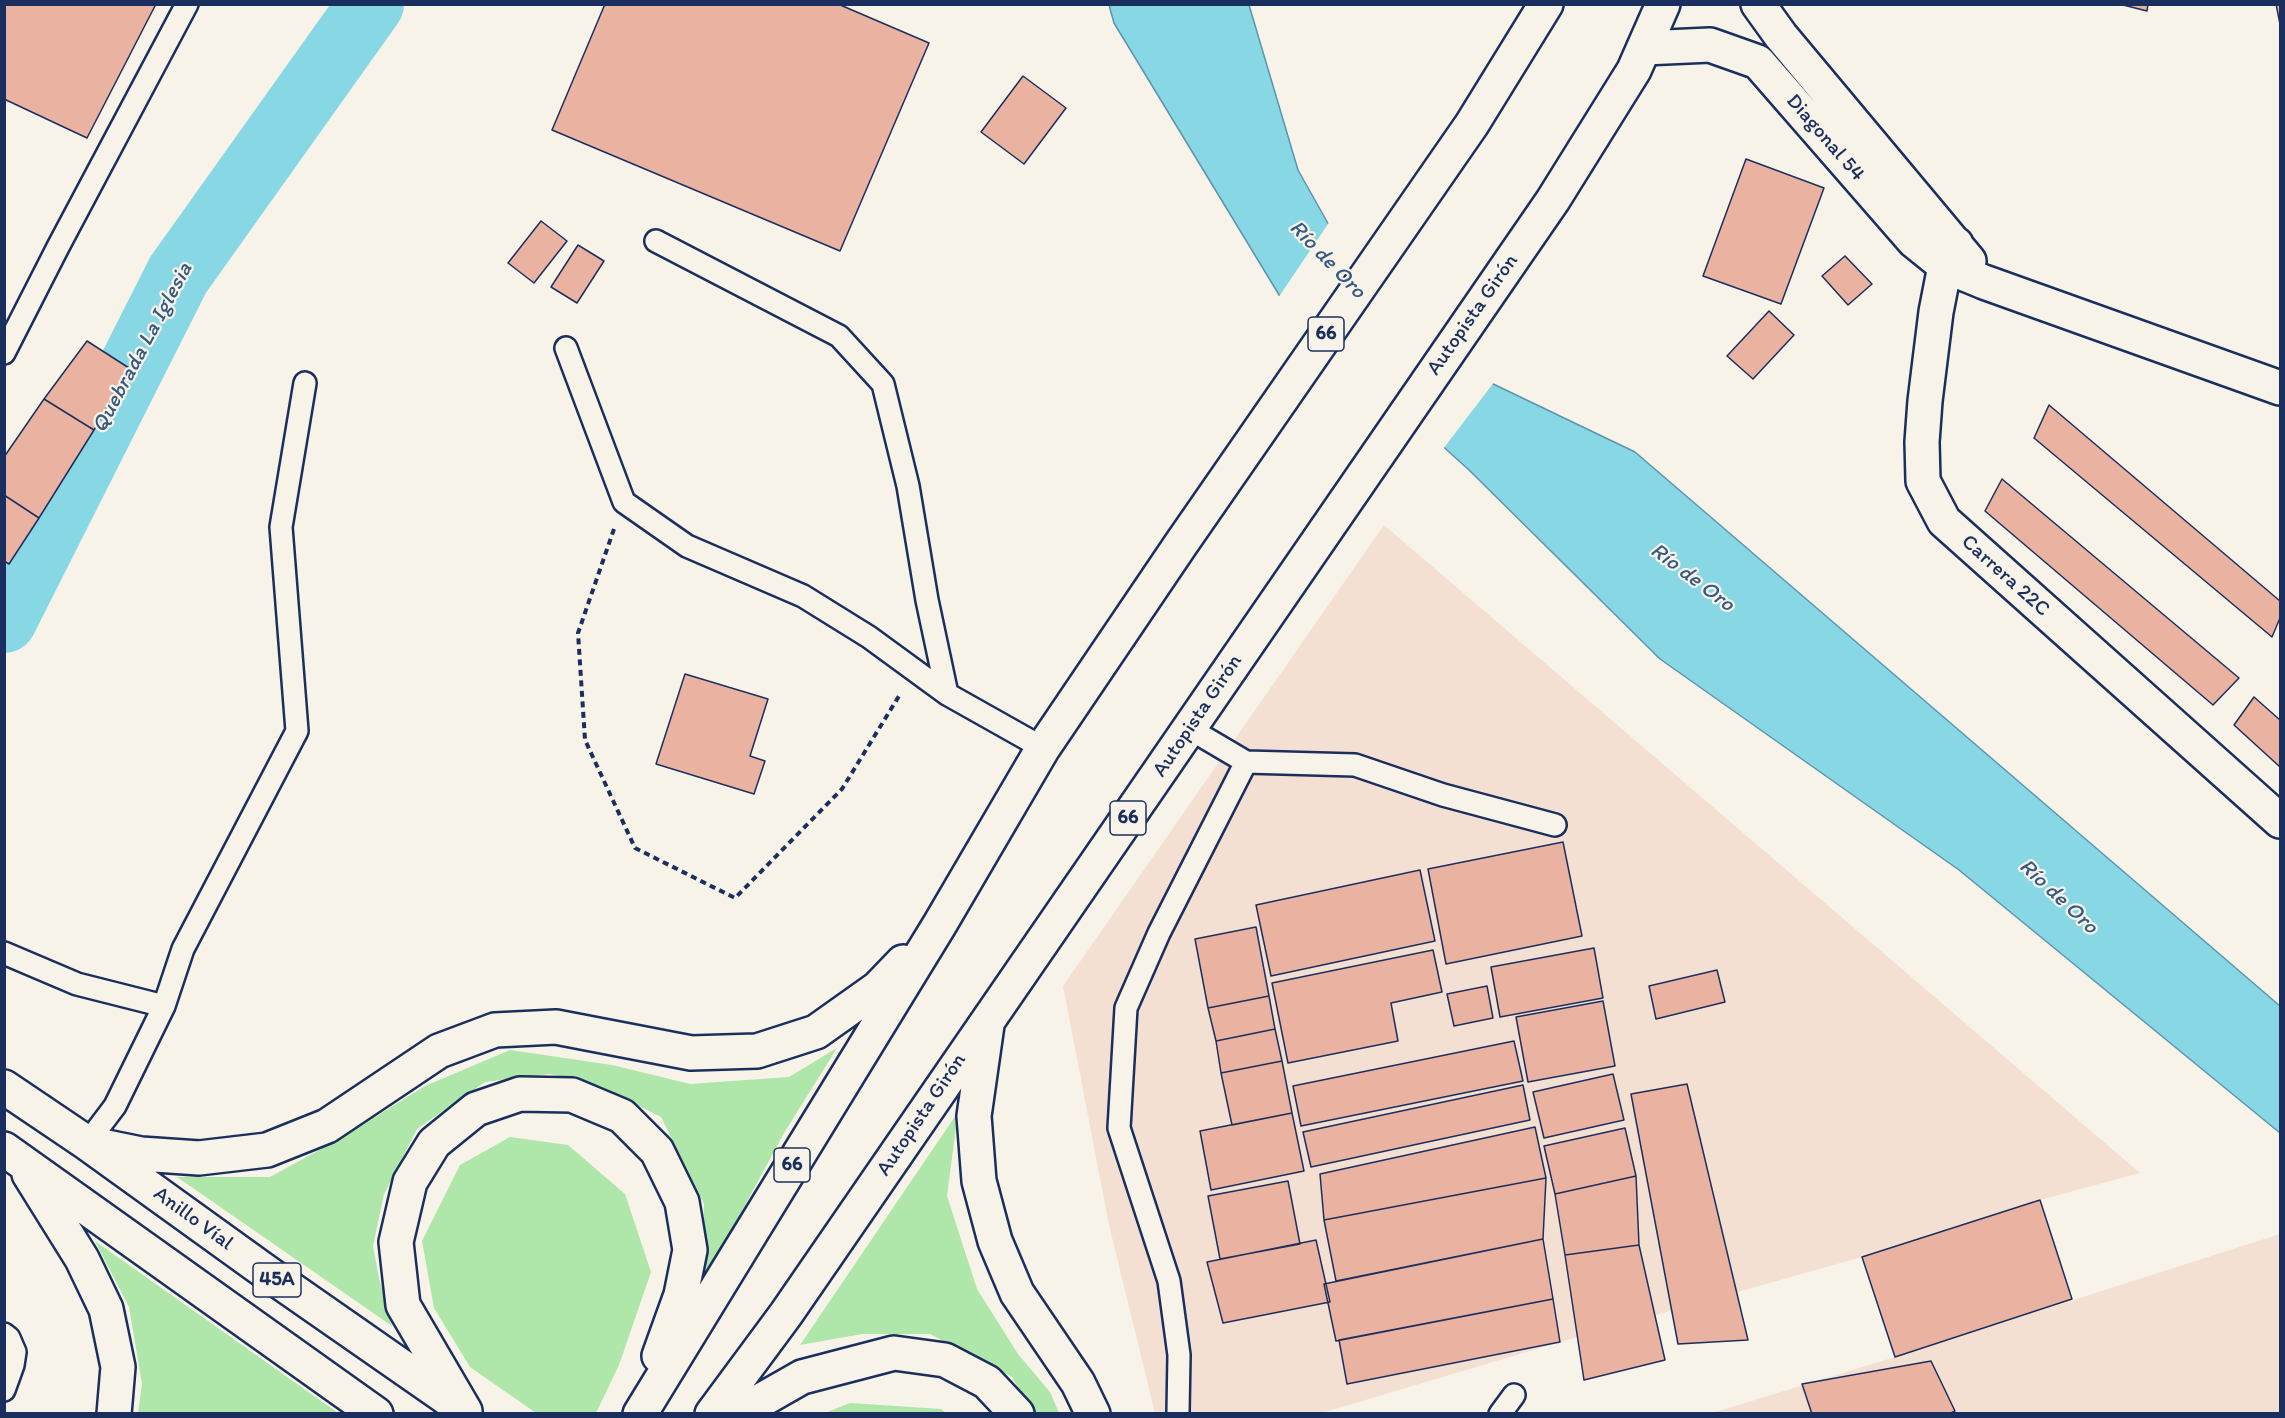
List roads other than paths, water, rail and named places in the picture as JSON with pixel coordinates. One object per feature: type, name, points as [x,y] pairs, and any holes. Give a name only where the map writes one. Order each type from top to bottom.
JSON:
[{"type":"main road","name":"66","points":[[643,1410],[940,924],[1043,748],[1181,544],[1472,124],[1546,4]]},
{"type":"main road","name":"Autopista Girón","points":[[712,1413],[786,1314],[1553,200],[1634,70],[1663,4]]},
{"type":"main road","name":"Diagonal 54","points":[[1758,4],[1781,36],[1880,155],[1950,255],[1984,282],[2280,388]]},
{"type":"main road","name":"Diagonal 54","points":[[1644,48],[1710,45],[1758,62],[1914,241],[1950,255]]},
{"type":"main road","name":"Carrera 22C","points":[[1950,255],[1936,312],[1922,442],[1923,481],[1944,521],[2280,821]]},
{"type":"main road","points":[[87,1143],[141,1155],[200,1158],[267,1150],[327,1126],[439,1051],[495,1030],[556,1027],[691,1053],[757,1051],[816,1032],[878,988],[940,924]]},
{"type":"main road","points":[[988,1018],[974,1116],[979,1181],[989,1221],[1017,1293],[1078,1383],[1093,1413]]},
{"type":"main road","name":"Anillo Víal","points":[[4,1087],[87,1143],[266,1272],[467,1412]]},
{"type":"main road","points":[[467,1412],[403,1305],[396,1242],[410,1182],[434,1143],[476,1108],[520,1094],[572,1095],[622,1116],[657,1151],[682,1202],[690,1251],[681,1295],[643,1410]]},
{"type":"main road","points":[[12,1154],[82,1259],[106,1309],[118,1367],[114,1413]]},
{"type":"main road","name":"45A","points":[[12,1154],[376,1413]]},
{"type":"main road","points":[[737,1413],[802,1377],[894,1353],[945,1360],[987,1382],[1017,1413]]},
{"type":"lane","points":[[4,353],[63,236],[187,4]]},
{"type":"lane","points":[[656,241],[839,336],[883,384],[908,486],[927,600],[947,694]]},
{"type":"lane","points":[[566,348],[624,502],[687,546],[803,596],[869,637],[947,694],[1043,748]]},
{"type":"lane","points":[[87,1143],[115,1106],[164,1006],[183,949],[297,731],[281,527],[305,383]]},
{"type":"lane","points":[[1190,729],[1246,762],[1355,765],[1443,795],[1555,825]]},
{"type":"lane","points":[[1178,1412],[1179,1355],[1169,1281],[1119,1128],[1126,1008],[1159,933],[1246,762]]},
{"type":"lane","points":[[4,953],[77,984],[164,1006]]},
{"type":"lane","points":[[4,1334],[9,1338],[15,1352],[4,1390]]},
{"type":"lane","points":[[1500,1413],[1514,1395]]},
{"type":"water","name":"Río de Oro","points":[[1109,5],[1249,5],[1298,170],[1348,259],[1464,370],[1635,452],[2280,1006],[2280,1133],[1959,870],[1660,659],[1469,470],[1284,303],[1114,23]]},
{"type":"waterway","name":"Quebrada La Iglesia","points":[[4,620],[178,275],[371,4]]}]
